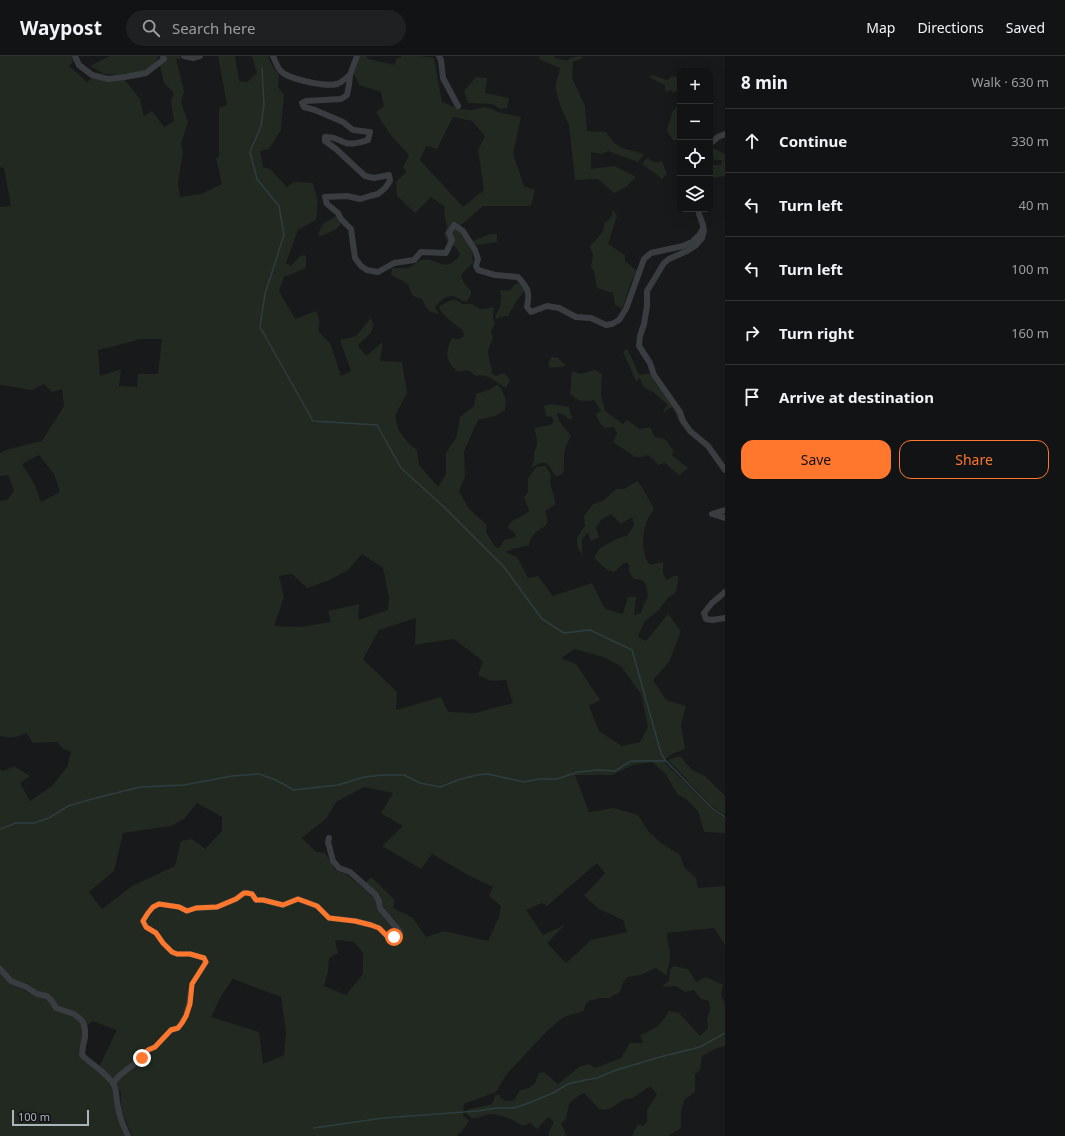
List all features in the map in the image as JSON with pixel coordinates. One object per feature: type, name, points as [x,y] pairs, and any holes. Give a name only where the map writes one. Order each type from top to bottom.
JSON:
[{"type":"street","points":[[75,56],[79,65],[92,75],[108,79],[146,73],[164,59],[163,56]]},
{"type":"street","points":[[184,56],[193,58],[200,56]]},
{"type":"street","points":[[274,56],[280,71],[286,76],[311,83],[330,85],[338,84],[350,75]]},
{"type":"street","points":[[357,56],[350,75],[347,95],[341,99],[306,101],[302,103],[304,107],[343,122],[353,130],[370,132],[368,140],[360,143],[348,144],[331,136],[325,137],[325,141],[336,149],[365,176],[374,178],[389,175],[390,181],[378,194],[360,200],[347,196],[325,197],[327,204],[338,213],[341,220],[351,229],[355,258],[361,266],[367,270],[378,272],[394,263],[414,260],[421,252],[446,253],[452,240],[449,233],[454,225],[463,231],[475,250],[478,259],[476,266],[478,270],[494,275],[518,277],[527,287],[527,307],[531,312],[547,306],[559,308],[576,318],[591,318],[606,325],[612,324],[619,320],[626,309],[644,259],[651,253],[683,246],[692,242],[700,234],[703,225]]},
{"type":"street","points":[[439,56],[441,60],[443,78],[458,106]]},
{"type":"street","points":[[713,141],[718,136],[725,134]]},
{"type":"street","points":[[699,212],[704,231],[702,238],[695,246],[687,251],[668,259],[647,291],[647,306],[639,346],[650,363],[654,375],[680,412],[683,421],[690,431],[708,446],[725,470]]},
{"type":"street","points":[[725,510],[712,514],[725,518]]},
{"type":"street","points":[[725,592],[712,603],[704,613],[706,619],[712,620],[725,618]]},
{"type":"street","points":[[113,1083],[120,1075],[142,1058],[148,1050],[155,1047],[171,1030],[178,1028],[186,1016],[190,1004],[192,984],[206,962],[204,958],[190,954],[177,954],[172,952],[156,933],[146,927],[143,921],[153,907],[159,904],[179,907],[187,911],[196,908],[217,907],[236,899],[244,893],[247,893],[252,894],[256,900],[263,900],[283,905],[298,899],[317,906],[329,918],[355,921],[371,925],[379,928],[387,936],[400,936],[400,932],[380,908],[379,901],[375,894],[350,872],[339,868],[333,861],[328,842],[329,838]]},
{"type":"street","points":[[0,969],[11,981],[37,994],[47,996],[56,1008],[74,1014],[83,1022],[85,1037],[82,1055],[105,1074],[113,1083],[118,1108],[128,1136]]},
{"type":"shaded area","points":[[0,56],[72,56],[74,61],[69,66],[87,82],[93,77],[107,81],[124,79],[140,99],[144,116],[152,111],[164,127],[174,121],[171,101],[174,93],[164,83],[160,65],[166,59],[165,56],[179,56],[184,58],[176,59],[184,91],[181,102],[188,122],[181,144],[183,151],[178,183],[180,197],[201,194],[222,184],[216,158],[219,156],[219,108],[227,105],[218,56],[235,56],[239,81],[247,82],[257,73],[252,56],[268,56],[279,75],[278,87],[284,95],[281,130],[269,149],[260,151],[263,167],[270,169],[287,187],[294,182],[313,183],[318,202],[316,220],[298,230],[286,263],[291,266],[300,256],[306,255],[306,268],[284,277],[279,291],[295,319],[316,311],[319,321],[318,331],[330,343],[341,376],[351,371],[340,340],[356,336],[371,318],[373,323],[372,330],[358,345],[366,356],[383,342],[380,361],[402,362],[407,393],[395,416],[399,431],[411,446],[417,450],[419,465],[438,487],[446,474],[446,453],[456,438],[460,417],[474,406],[476,394],[497,385],[501,388],[506,400],[505,410],[495,416],[478,420],[464,451],[465,477],[459,491],[469,509],[487,525],[486,532],[495,547],[499,548],[504,540],[516,537],[514,532],[508,528],[510,523],[529,511],[524,497],[528,492],[528,479],[536,467],[546,466],[551,475],[550,483],[555,501],[555,505],[545,511],[547,524],[533,535],[529,545],[505,552],[517,557],[528,578],[538,576],[553,596],[592,583],[605,609],[623,614],[628,597],[636,597],[634,615],[641,613],[648,597],[646,584],[642,581],[634,579],[630,574],[628,563],[623,564],[614,572],[605,568],[594,558],[599,549],[618,538],[627,536],[634,525],[632,517],[621,524],[611,514],[601,520],[596,527],[599,537],[591,541],[588,533],[582,539],[582,554],[579,550],[577,539],[585,526],[584,516],[592,505],[604,500],[616,489],[624,489],[637,481],[654,509],[646,523],[645,528],[643,545],[645,556],[650,565],[663,562],[663,574],[667,580],[674,576],[678,576],[678,582],[676,592],[667,599],[659,610],[644,622],[638,637],[646,641],[668,614],[681,631],[669,662],[653,680],[666,700],[686,706],[681,724],[685,749],[672,754],[664,760],[665,763],[712,809],[725,818],[725,833],[704,832],[698,811],[686,799],[678,795],[665,773],[652,762],[633,765],[612,775],[575,775],[589,812],[614,808],[638,815],[648,831],[660,842],[680,855],[684,867],[696,878],[698,888],[725,886],[725,945],[714,928],[667,933],[670,956],[667,976],[656,968],[640,975],[627,977],[620,992],[609,998],[600,998],[589,1001],[585,1005],[584,1011],[564,1017],[549,1029],[506,1075],[496,1092],[464,1104],[463,1115],[469,1121],[457,1136],[132,1136],[121,1110],[121,1093],[116,1085],[121,1077],[144,1060],[150,1050],[158,1049],[171,1032],[179,1030],[188,1016],[195,986],[208,960],[205,955],[188,951],[175,951],[170,948],[161,935],[156,930],[151,928],[146,922],[154,909],[160,907],[188,913],[207,908],[218,909],[237,900],[245,894],[250,895],[255,903],[264,903],[283,907],[298,902],[316,908],[329,919],[348,921],[372,927],[379,930],[387,938],[401,937],[402,931],[383,906],[381,899],[376,892],[365,883],[371,877],[395,900],[393,908],[413,918],[426,937],[444,931],[488,941],[499,917],[501,906],[489,896],[493,887],[468,875],[432,854],[421,869],[382,846],[403,826],[381,813],[393,793],[364,787],[336,802],[327,818],[302,838],[316,852],[325,853],[335,870],[346,874],[374,895],[377,901],[378,909],[399,932],[399,935],[387,935],[379,926],[355,919],[329,916],[318,905],[298,897],[283,904],[256,897],[253,892],[246,891],[234,898],[216,905],[206,905],[186,909],[178,906],[158,903],[145,913],[141,921],[145,928],[156,934],[163,945],[172,954],[191,955],[204,961],[190,985],[185,1015],[177,1028],[168,1030],[154,1046],[146,1049],[141,1058],[119,1074],[113,1081],[99,1067],[117,1030],[92,1021],[86,1027],[84,1022],[78,1016],[58,1007],[53,999],[48,995],[37,992],[26,985],[12,980],[7,973],[0,968],[0,769],[3,771],[14,766],[30,776],[20,783],[30,801],[52,786],[67,767],[71,752],[64,749],[57,742],[33,743],[26,733],[13,737],[0,736],[0,501],[7,500],[14,491],[8,475],[0,476],[0,453],[9,449],[42,441],[64,406],[62,389],[52,392],[44,384],[32,390],[0,385],[0,207],[11,206],[4,168],[0,167]],"holes":[[[139,339],[162,339],[158,374],[138,374],[137,387],[119,386],[121,369],[100,376],[98,350]],[[39,455],[54,474],[60,492],[41,502],[35,485],[22,464]],[[362,554],[383,568],[389,597],[388,610],[358,620],[359,604],[328,611],[331,622],[301,627],[274,626],[284,597],[279,576],[292,574],[307,588],[330,580],[348,570]],[[416,618],[415,645],[454,639],[483,661],[478,675],[491,681],[506,680],[513,703],[475,713],[448,712],[441,697],[396,710],[397,692],[363,659],[379,630]],[[575,649],[603,657],[621,666],[641,694],[648,727],[640,742],[622,746],[599,731],[589,706],[600,700],[576,664],[561,658]],[[197,803],[222,817],[222,831],[205,849],[192,839],[181,841],[175,866],[132,886],[102,909],[89,892],[114,871],[123,833],[171,826],[184,819]],[[597,863],[605,873],[584,896],[599,909],[623,920],[627,932],[591,940],[566,963],[547,943],[565,925],[543,935],[526,910],[542,903],[547,906]],[[335,940],[354,942],[363,953],[363,974],[346,995],[324,986],[328,972],[329,958],[338,953]],[[233,979],[281,997],[286,1033],[284,1055],[263,1064],[259,1032],[211,1017],[221,996]]]},
{"type":"shaded area","points":[[110,56],[159,56],[154,64],[144,71],[121,75],[104,74],[90,66]]},
{"type":"shaded area","points":[[360,56],[366,56],[369,59],[394,65],[397,58],[402,56],[434,58],[442,102],[460,109],[472,110],[483,107],[521,117],[513,154],[524,186],[535,190],[531,206],[483,206],[460,226],[454,223],[448,244],[444,234],[447,227],[444,213],[445,207],[431,197],[415,213],[397,196],[396,182],[406,172],[403,167],[409,155],[389,133],[376,112],[384,106],[381,92],[359,85],[354,73]],"holes":[[[453,117],[472,121],[485,136],[478,150],[484,190],[463,207],[420,160],[426,146],[437,149]]]},
{"type":"shaded area","points":[[539,56],[554,56],[555,58],[567,61],[570,58],[580,56],[584,58],[573,62],[572,78],[585,106],[587,131],[606,132],[614,143],[622,148],[644,154],[638,162],[608,151],[601,154],[591,152],[591,169],[615,166],[636,177],[626,187],[614,193],[598,179],[575,180],[569,125],[561,108],[555,87],[560,68],[540,60]]},
{"type":"shaded area","points":[[652,75],[667,80],[672,76],[677,77],[677,91],[673,93],[671,90],[666,92],[664,85],[649,77]]},
{"type":"shaded area","points":[[476,77],[487,78],[485,93],[509,98],[507,108],[500,109],[492,104],[468,103],[464,91]]},
{"type":"shaded area","points":[[677,106],[677,140],[673,140],[667,131],[672,112]]},
{"type":"shaded area","points":[[713,148],[725,154],[725,176],[713,178],[713,165],[721,165],[722,160],[714,160]]},
{"type":"shaded area","points":[[647,158],[656,163],[662,161],[667,174],[662,179],[642,164]]},
{"type":"shaded area","points":[[613,210],[617,216],[608,244],[625,255],[625,261],[637,271],[631,282],[622,309],[615,305],[613,293],[597,288],[594,271],[591,267],[593,255],[590,247],[603,230],[604,223],[608,221]]},
{"type":"shaded area","points":[[338,215],[341,224],[335,230],[321,236],[318,234],[323,224]]},
{"type":"shaded area","points":[[456,229],[462,232],[472,251],[473,262],[461,277],[466,286],[471,290],[471,295],[467,301],[462,301],[451,296],[444,298],[435,307],[439,314],[431,312],[426,307],[422,299],[413,296],[408,285],[391,275],[392,268],[411,267],[421,260],[427,259],[440,264],[449,264],[454,261],[460,255],[458,250],[452,244],[451,233]]},
{"type":"shaded area","points":[[490,234],[497,234],[497,242],[476,245],[473,241]]},
{"type":"shaded area","points":[[518,283],[523,286],[525,290],[508,316],[497,319],[495,316],[499,310],[501,297],[500,290],[509,290]]},
{"type":"shaded area","points":[[454,299],[463,304],[472,304],[480,309],[494,308],[493,317],[495,323],[491,331],[493,339],[488,353],[492,374],[496,376],[503,373],[510,380],[506,388],[484,375],[476,376],[466,371],[459,372],[453,368],[450,363],[448,359],[448,348],[450,341],[452,338],[459,339],[464,336],[463,330],[442,313],[439,306]]},
{"type":"shaded area","points":[[627,349],[639,375],[650,373],[655,382],[678,411],[687,431],[677,419],[672,407],[664,412],[663,410],[668,405],[653,392],[644,388],[640,378],[636,381],[623,352]]},
{"type":"shaded area","points":[[552,357],[558,358],[566,366],[550,368],[548,363]]},
{"type":"shaded area","points":[[595,370],[602,374],[601,395],[605,411],[623,424],[627,420],[640,429],[650,427],[655,437],[665,439],[674,451],[672,455],[688,468],[679,475],[665,463],[658,465],[648,455],[635,457],[613,442],[617,433],[614,427],[605,428],[599,422],[596,414],[601,411],[594,400],[581,401],[570,394],[572,371],[581,374]]},
{"type":"shaded area","points":[[551,404],[569,407],[572,418],[570,420],[564,415],[557,413],[561,423],[571,436],[565,449],[563,473],[557,477],[546,463],[540,463],[531,468],[537,445],[534,428],[550,425],[554,422],[552,417],[546,416],[544,406]]},
{"type":"shaded area","points":[[680,756],[692,770],[705,776],[725,796],[725,815],[712,806],[668,760]]},
{"type":"shaded area","points":[[674,966],[688,969],[696,982],[706,977],[723,985],[721,995],[725,1004],[725,1046],[717,1048],[702,1056],[700,1070],[695,1074],[695,1092],[684,1100],[681,1112],[681,1128],[668,1136],[632,1136],[638,1124],[643,1126],[647,1122],[647,1110],[657,1094],[650,1086],[633,1098],[625,1099],[613,1107],[605,1110],[599,1109],[584,1093],[575,1098],[569,1104],[566,1119],[561,1124],[566,1136],[549,1136],[548,1133],[554,1122],[548,1117],[537,1129],[530,1123],[523,1126],[503,1116],[494,1114],[478,1118],[469,1117],[467,1110],[487,1106],[493,1102],[495,1095],[499,1095],[505,1100],[514,1100],[521,1090],[529,1088],[535,1083],[539,1073],[544,1072],[558,1084],[579,1067],[589,1064],[595,1068],[621,1058],[630,1043],[643,1043],[640,1035],[658,1026],[669,1011],[679,1013],[700,1036],[708,1028],[707,1018],[710,1010],[709,1001],[701,999],[694,990],[685,992],[676,986],[662,987],[669,980],[670,969]]},
{"type":"shaded area","points":[[0,972],[10,983],[37,997],[47,998],[56,1010],[73,1016],[81,1024],[83,1030],[81,1056],[112,1085],[127,1136],[0,1136]]},
{"type":"waterway","points":[[262,68],[264,105],[261,126],[250,152],[257,179],[279,206],[284,235],[265,294],[260,327],[313,421],[377,425],[401,468],[443,506],[504,567],[542,619],[564,633],[590,630],[632,650],[661,753],[666,761],[712,808],[725,817]]},
{"type":"waterway","points":[[0,829],[16,823],[34,823],[49,818],[68,806],[140,787],[184,785],[232,776],[259,774],[276,780],[294,790],[338,785],[364,777],[384,775],[404,775],[420,783],[440,787],[477,775],[488,774],[524,782],[539,779],[557,779],[578,772],[598,770],[615,771],[631,761],[666,761]]},
{"type":"waterway","points":[[314,1128],[383,1118],[478,1111],[496,1108],[514,1108],[553,1093],[568,1084],[597,1078],[616,1070],[700,1047],[725,1033]]},
{"type":"route","points":[[142,1058],[148,1050],[155,1047],[171,1030],[178,1028],[182,1023],[190,1004],[192,984],[206,962],[204,958],[190,954],[177,954],[172,952],[156,933],[146,927],[143,921],[153,907],[159,904],[179,907],[187,911],[196,908],[217,907],[236,899],[244,893],[252,894],[256,900],[263,900],[283,905],[298,899],[317,906],[329,918],[355,921],[371,925],[379,928],[387,936],[394,937]]}]
